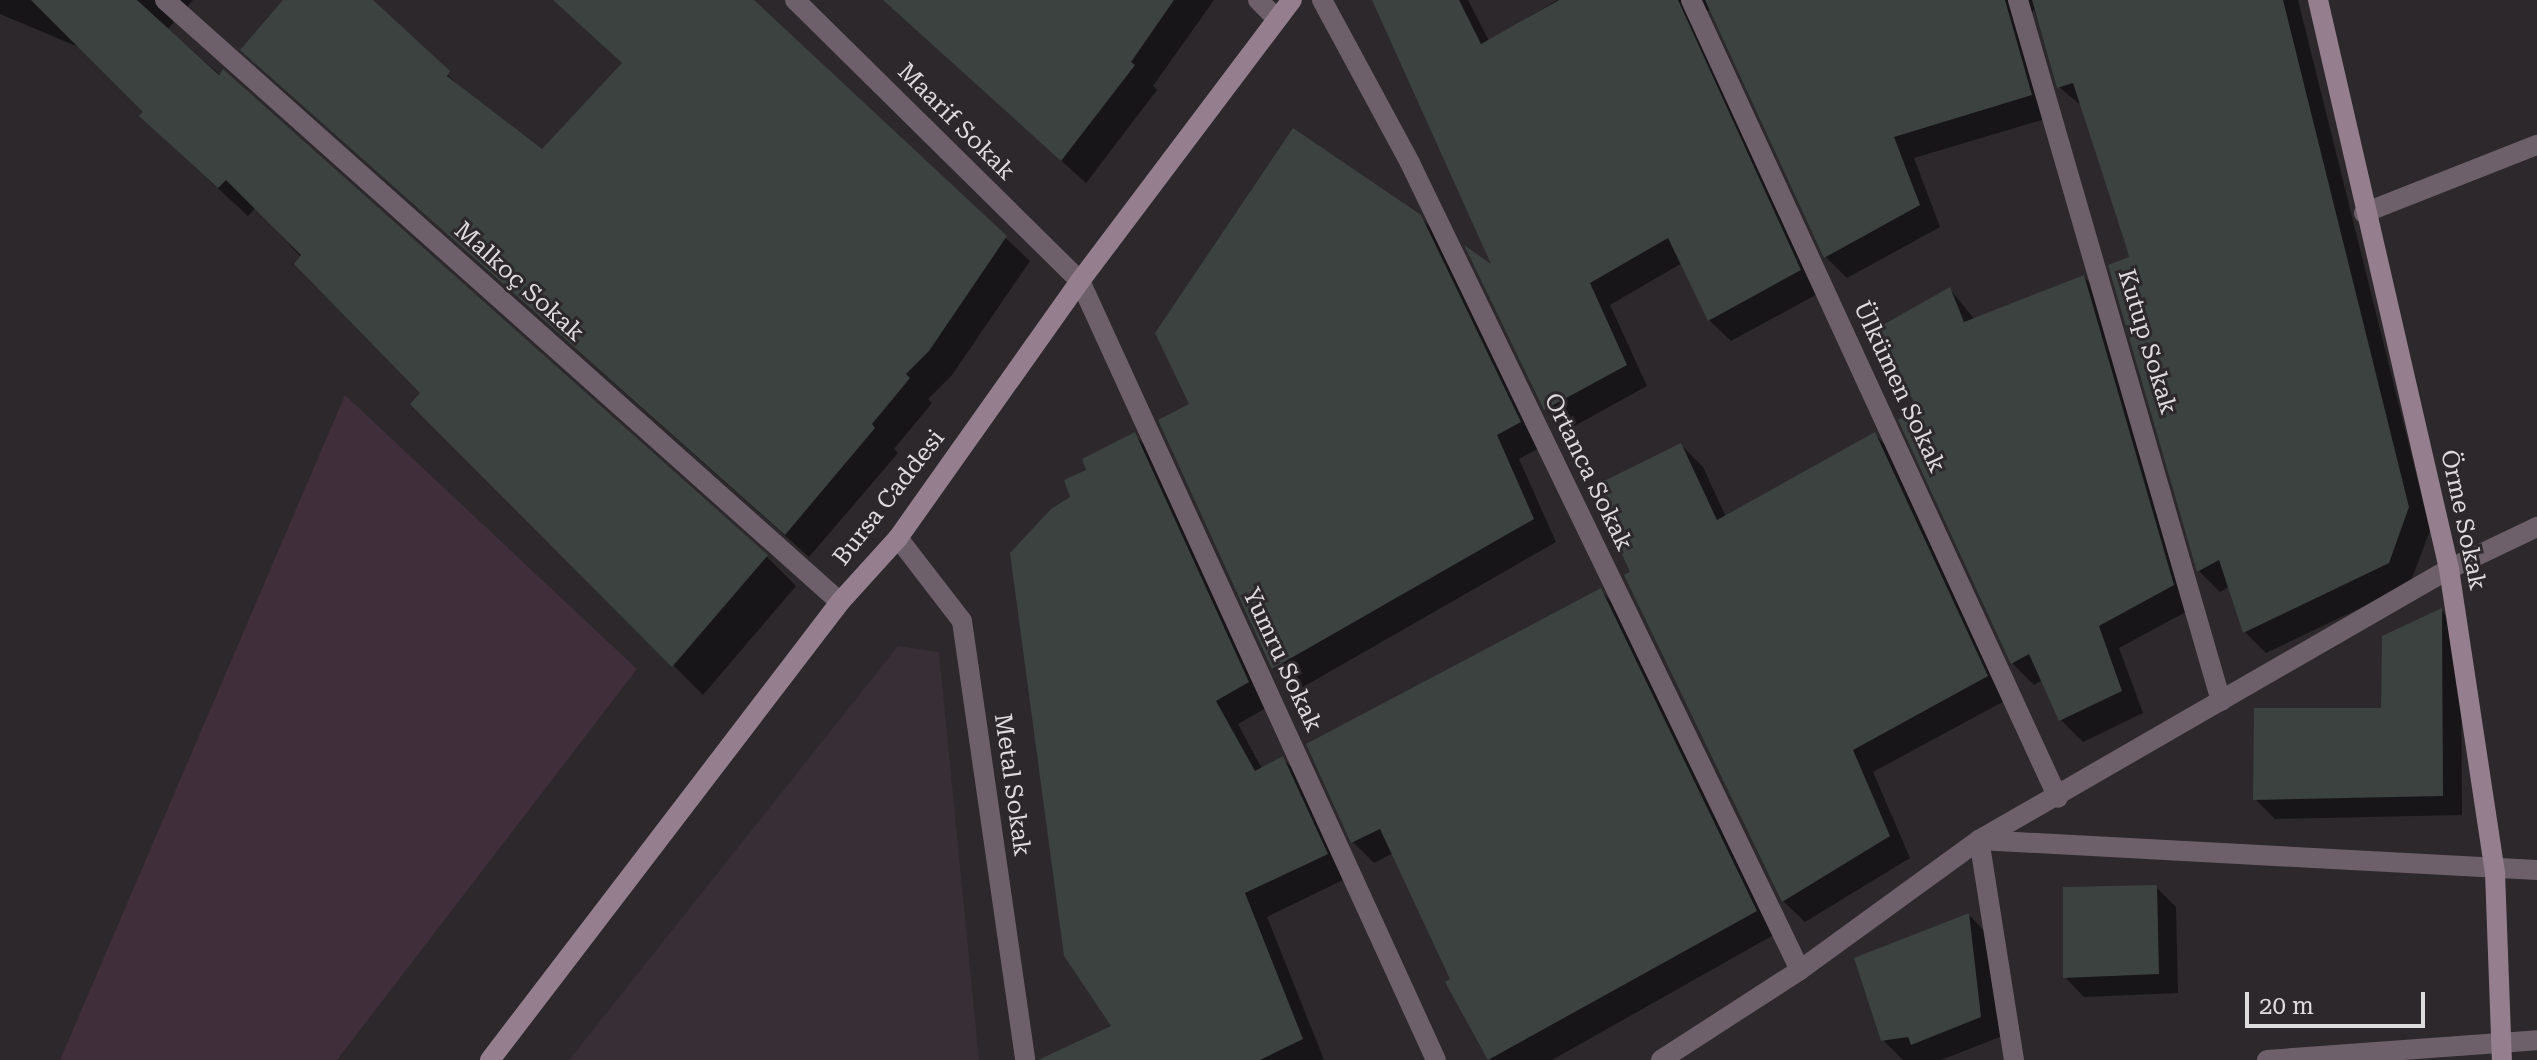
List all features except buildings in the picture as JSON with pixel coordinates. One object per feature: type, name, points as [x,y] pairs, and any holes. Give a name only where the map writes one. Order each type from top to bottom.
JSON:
[{"type":"main road","name":"Bursa Caddesi","points":[[490,1060],[840,602],[898,538],[1080,281],[1292,0]]},
{"type":"main road","name":"Örme Sokak","points":[[2318,0],[2364,213],[2449,569],[2495,872],[2502,1050]]},
{"type":"street","name":"Malkoç Sokak","points":[[165,0],[840,602]]},
{"type":"street","name":"Maarif Sokak","points":[[795,0],[1080,281]]},
{"type":"street","points":[[1258,0],[1277,19]]},
{"type":"street","name":"Ortanca Sokak","points":[[1322,0],[1410,163],[1800,970]]},
{"type":"street","name":"Ülkümen Sokak","points":[[1691,0],[2058,798]]},
{"type":"street","name":"Kutup Sokak","points":[[2018,0],[2221,701]]},
{"type":"street","points":[[2364,213],[2537,145]]},
{"type":"street","name":"Yumru Sokak","points":[[1080,281],[1436,1060]]},
{"type":"street","points":[[1661,1060],[1800,970],[1979,840],[2058,798],[2449,569],[2537,527]]},
{"type":"street","name":"Metal Sokak","points":[[898,538],[962,621],[1025,1060]]},
{"type":"street","points":[[1979,840],[2495,872],[2537,870]]},
{"type":"street","points":[[1979,840],[2014,1060]]},
{"type":"street","points":[[2267,1060],[2502,1050],[2537,1040]]},
{"type":"shaded area","points":[[345,395],[637,669],[337,1060],[60,1060]]},
{"type":"shaded area","points":[[898,646],[939,652],[979,1060],[569,1060]]}]
